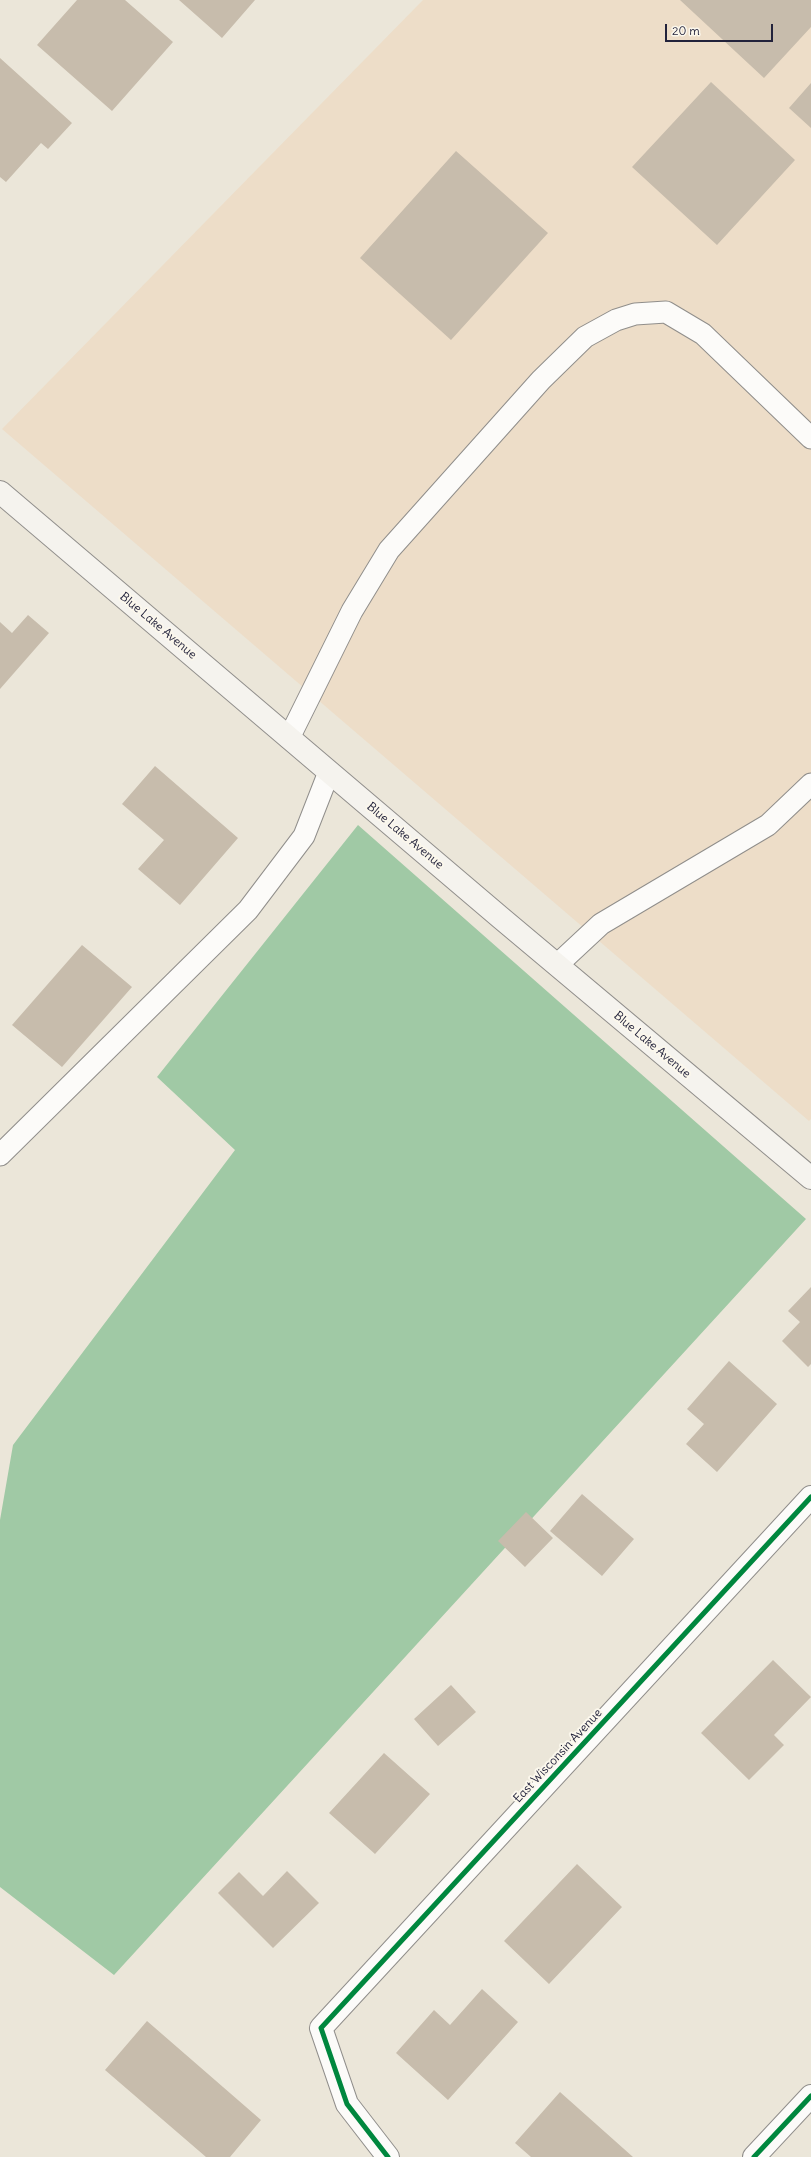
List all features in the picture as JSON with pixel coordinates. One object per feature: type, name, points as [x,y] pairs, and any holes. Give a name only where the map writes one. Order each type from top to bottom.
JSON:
[{"type":"main road","name":"Blue Lake Avenue","points":[[0,492],[557,965],[811,1178]]},
{"type":"street","name":"East Wisconsin Avenue","points":[[388,2157],[347,2104],[321,2028],[811,1497]]},
{"type":"street","points":[[754,2157],[811,2096]]},
{"type":"lane","points":[[289,738],[352,611],[389,550],[541,380],[585,336],[616,320],[635,314],[666,312],[703,334],[811,438]]},
{"type":"lane","points":[[0,1155],[248,910],[304,836],[329,772]]},
{"type":"lane","points":[[557,965],[601,924],[768,825],[811,784]]},
{"type":"shaded area","points":[[423,0],[811,0],[811,1119],[809,1121],[2,429]]},
{"type":"green space","points":[[358,825],[806,1219],[114,1975],[0,1887],[0,1520],[13,1445],[235,1150],[157,1077]]},
{"type":"building","points":[[77,0],[125,0],[173,42],[112,111],[37,45]]},
{"type":"building","points":[[179,0],[255,0],[222,38]]},
{"type":"building","points":[[680,0],[811,0],[811,27],[764,78]]},
{"type":"building","points":[[0,58],[72,123],[48,149],[41,143],[6,182],[0,177]]},
{"type":"building","points":[[711,82],[795,160],[717,245],[632,167]]},
{"type":"building","points":[[811,83],[811,128],[789,108]]},
{"type":"building","points":[[456,151],[548,233],[451,340],[360,258]]},
{"type":"building","points":[[28,615],[49,633],[0,689],[0,622],[12,633]]},
{"type":"building","points":[[155,766],[238,838],[180,905],[138,869],[164,840],[122,804]]},
{"type":"building","points":[[82,945],[132,987],[62,1067],[12,1025]]},
{"type":"building","points":[[811,1287],[811,1364],[808,1367],[782,1341],[800,1322],[788,1311]]},
{"type":"building","points":[[729,1361],[777,1404],[717,1472],[686,1444],[704,1424],[687,1409]]},
{"type":"building","points":[[582,1494],[634,1539],[602,1576],[550,1531]]},
{"type":"building","points":[[526,1512],[553,1538],[525,1567],[498,1541]]},
{"type":"building","points":[[773,1660],[811,1697],[774,1735],[784,1745],[749,1780],[701,1733]]},
{"type":"building","points":[[451,1685],[476,1712],[438,1746],[414,1719]]},
{"type":"building","points":[[384,1753],[430,1794],[375,1854],[329,1813]]},
{"type":"building","points":[[577,1864],[622,1907],[549,1984],[504,1941]]},
{"type":"building","points":[[287,1871],[319,1903],[273,1948],[218,1893],[239,1872],[263,1896]]},
{"type":"building","points":[[482,1989],[518,2022],[448,2100],[396,2053],[434,2010],[450,2025]]},
{"type":"building","points":[[147,2021],[261,2120],[230,2157],[206,2157],[105,2070]]},
{"type":"building","points":[[560,2092],[633,2157],[531,2157],[515,2143]]},
{"type":"cycle path","points":[[388,2157],[347,2104],[321,2028],[811,1497]]},
{"type":"cycle path","points":[[754,2157],[811,2096]]}]
